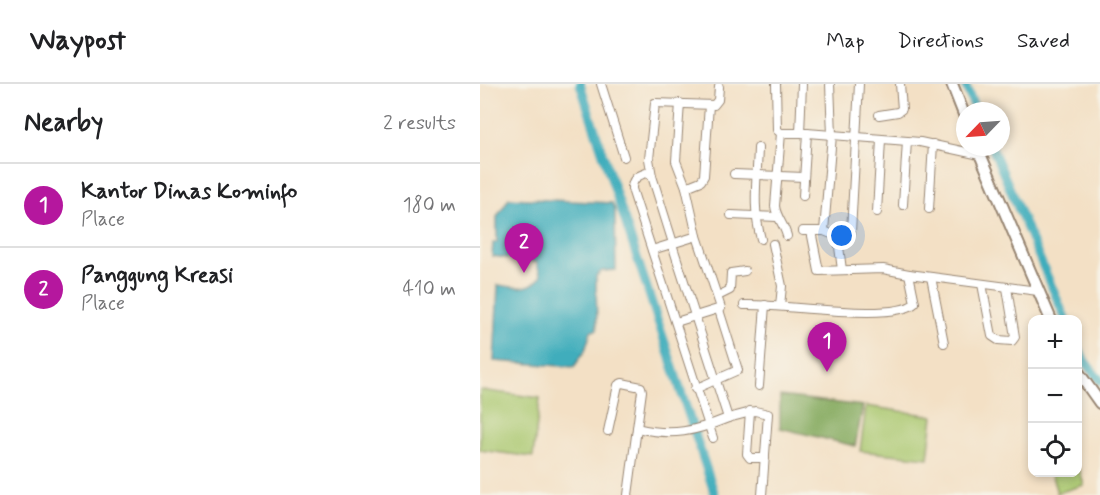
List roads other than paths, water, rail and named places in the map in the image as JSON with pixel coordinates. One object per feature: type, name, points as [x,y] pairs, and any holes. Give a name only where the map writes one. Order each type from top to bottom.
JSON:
[{"type":"highway","points":[[952,84],[959,102]]},
{"type":"highway","points":[[980,156],[1049,315]]},
{"type":"highway","points":[[1082,379],[1100,403]]},
{"type":"street","points":[[601,84],[624,158]]},
{"type":"street","points":[[776,84],[777,130],[781,133],[907,141],[956,148]]},
{"type":"street","points":[[792,84],[802,85],[804,133],[802,195]]},
{"type":"street","points":[[824,231],[832,135],[830,84]]},
{"type":"street","points":[[851,232],[859,84]]},
{"type":"street","points":[[879,115],[898,112],[902,109],[900,84]]},
{"type":"street","points":[[719,87],[718,102],[714,105],[659,102],[654,104],[649,156],[652,176],[672,244],[728,418]]},
{"type":"street","points":[[680,103],[676,161],[686,187],[697,236],[722,308],[719,310],[738,370],[695,389]]},
{"type":"street","points":[[686,187],[701,181],[704,176],[709,105]]},
{"type":"street","points":[[781,133],[775,206],[777,217],[783,223],[787,236]]},
{"type":"street","points":[[877,212],[881,140]]},
{"type":"street","points":[[903,205],[907,141]]},
{"type":"street","points":[[929,209],[933,144]]},
{"type":"street","points":[[758,148],[755,217],[761,239]]},
{"type":"street","points":[[734,174],[804,177]]},
{"type":"street","points":[[652,176],[641,175],[634,180],[632,185],[695,389],[713,438]]},
{"type":"street","points":[[731,215],[777,217]]},
{"type":"street","points":[[842,270],[836,236],[824,231],[807,231],[820,271],[883,269],[1038,291]]},
{"type":"street","points":[[652,250],[697,236]]},
{"type":"street","points":[[774,244],[782,282],[780,306]]},
{"type":"street","points":[[718,296],[730,291],[731,273],[745,271]]},
{"type":"street","points":[[744,305],[868,312],[912,306],[915,302],[909,274]]},
{"type":"street","points":[[931,277],[944,343]]},
{"type":"street","points":[[982,284],[993,337],[998,340],[1012,341],[1015,337],[1007,288]]},
{"type":"street","points":[[759,386],[765,305]]},
{"type":"street","points":[[676,322],[719,310]]},
{"type":"street","points":[[608,430],[617,386],[622,383],[640,386],[642,389],[638,428],[628,495]]},
{"type":"street","points":[[750,411],[747,454],[750,458],[765,458]]},
{"type":"street","points":[[638,428],[674,434],[694,430],[750,411],[768,414],[762,495]]},
{"type":"water","points":[[509,198],[612,203],[615,210],[616,270],[602,271],[596,276],[597,330],[591,331],[585,351],[574,367],[494,361],[498,285],[527,286],[541,276],[536,262],[492,256],[493,243],[497,242],[497,217]]},
{"type":"waterway","points":[[580,84],[715,495]]},
{"type":"waterway","points":[[965,84],[972,102]]},
{"type":"waterway","points":[[996,156],[1064,315]]},
{"type":"waterway","points":[[1082,355],[1100,381]]},
{"type":"place","name":"Panggung Kreasi","points":[[524,273]]},
{"type":"place","name":"Kantor Dinas Kominfo","points":[[827,372]]}]
